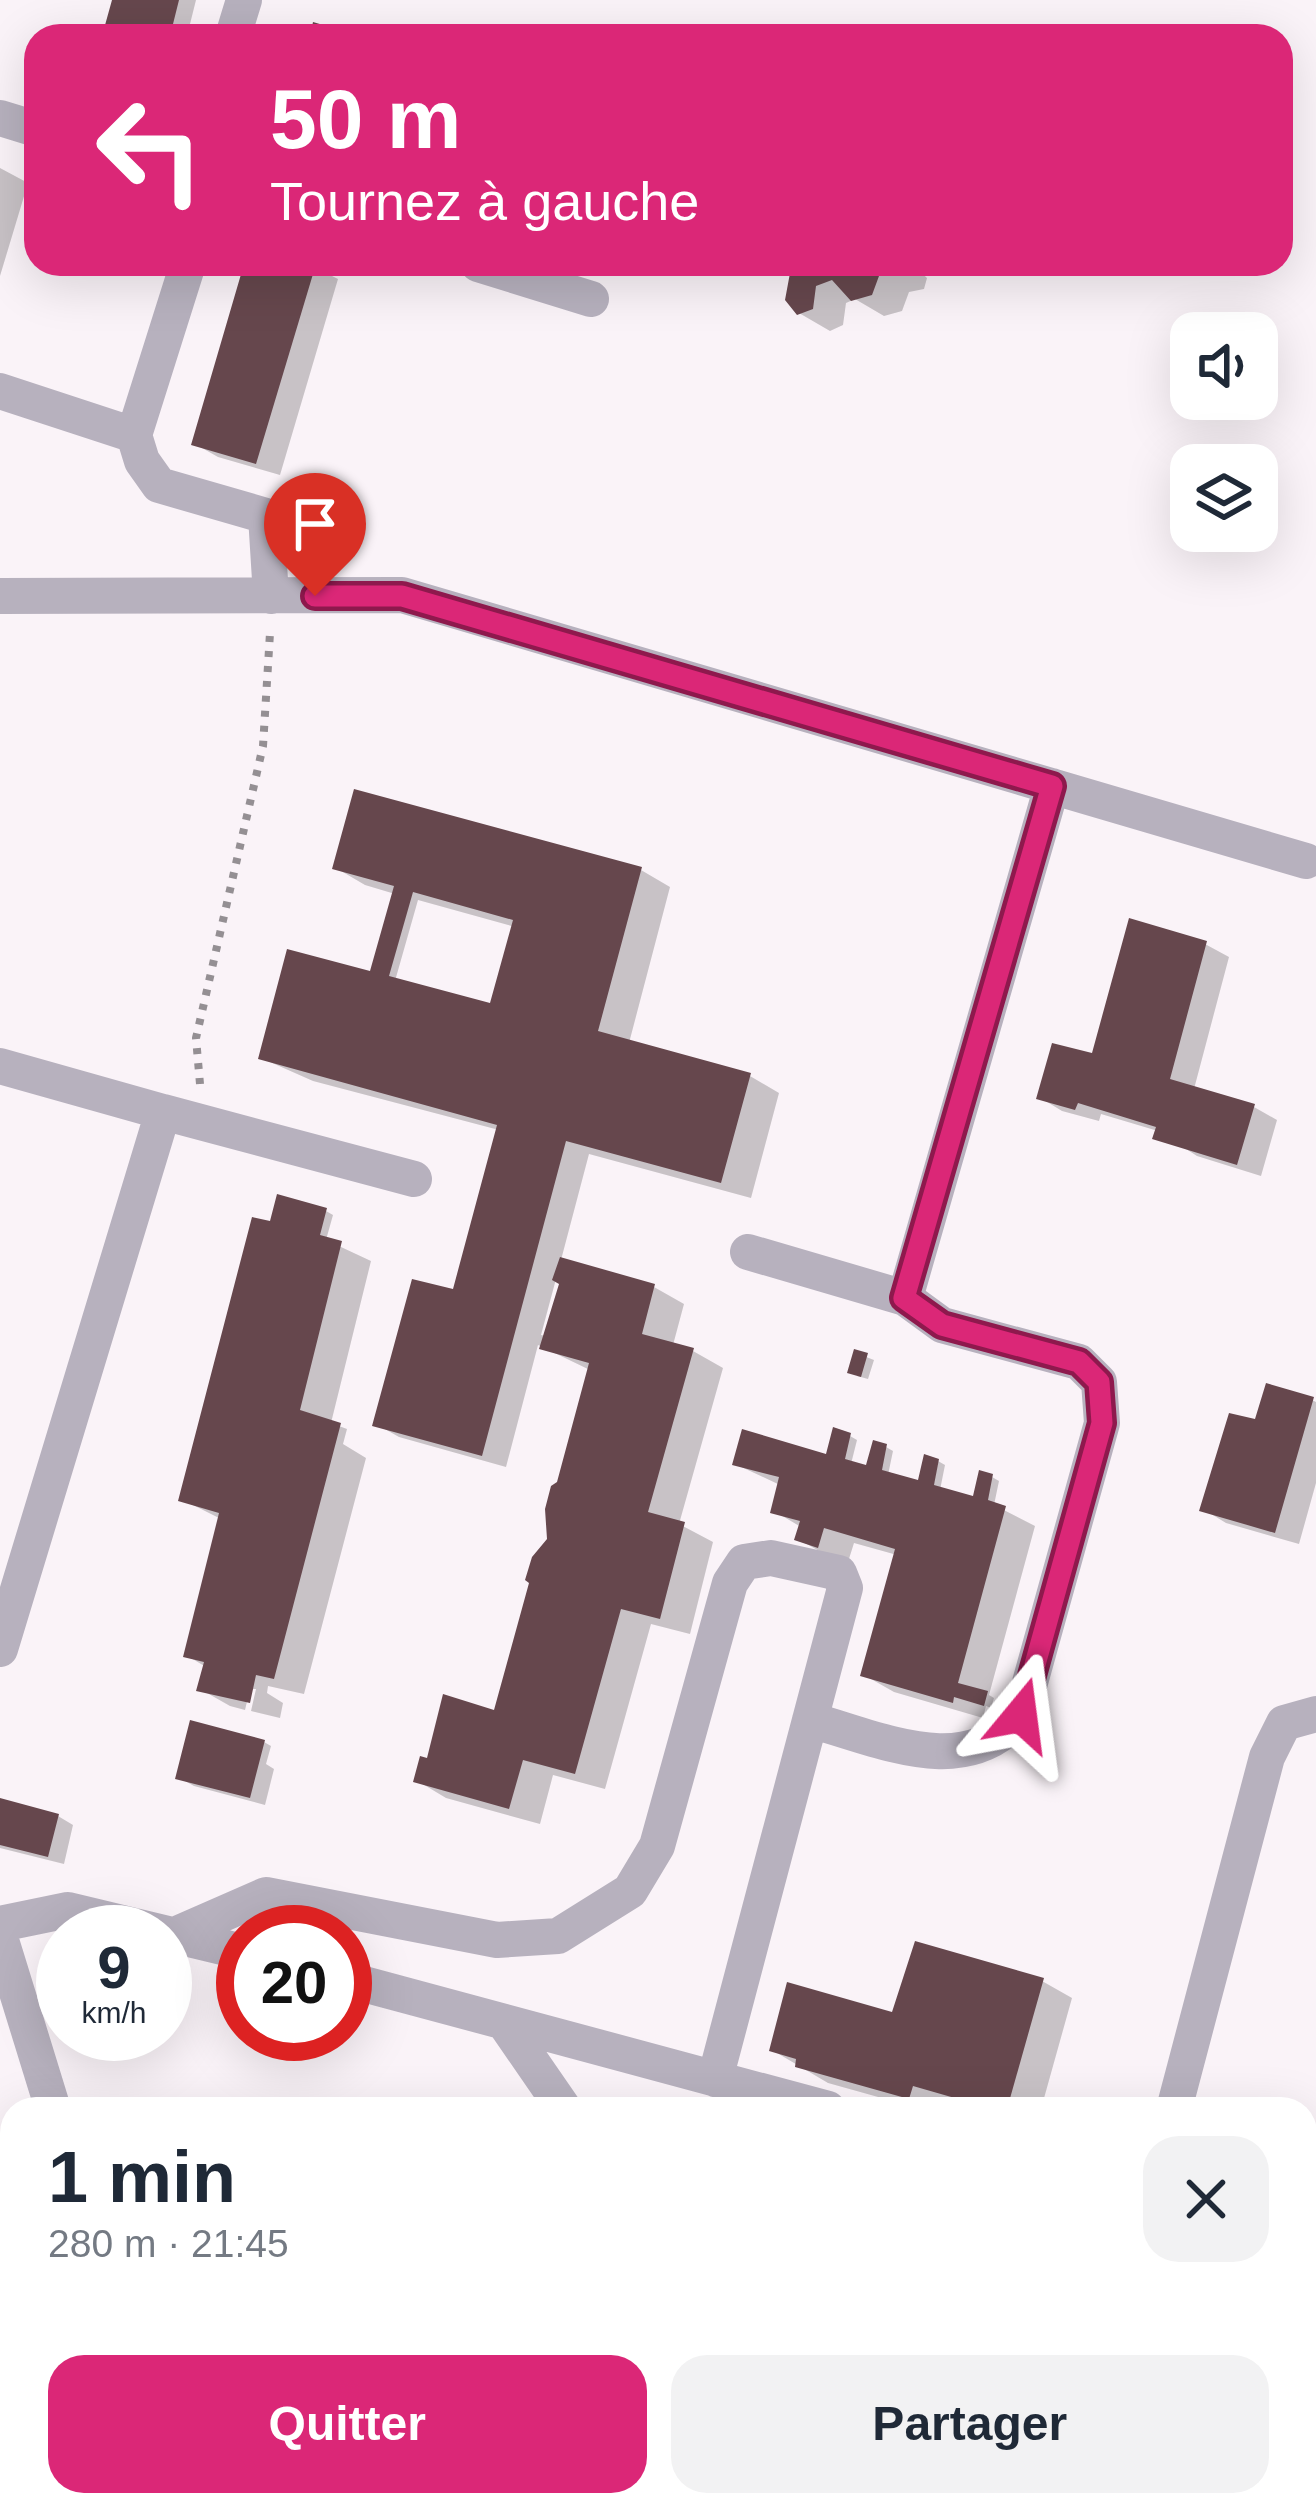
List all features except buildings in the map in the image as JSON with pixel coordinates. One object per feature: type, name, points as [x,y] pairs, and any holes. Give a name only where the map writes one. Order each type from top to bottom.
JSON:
[{"type":"lane","points":[[184,276],[134,436],[142,461],[159,485],[266,516],[271,596]]},
{"type":"lane","points":[[517,276],[591,299]]},
{"type":"lane","points":[[0,391],[134,436]]},
{"type":"lane","points":[[0,596],[402,596],[1306,861]]},
{"type":"lane","points":[[904,1298],[1052,786]]},
{"type":"lane","points":[[0,1066],[414,1179]]},
{"type":"lane","points":[[0,1649],[163,1112]]},
{"type":"lane","points":[[748,1252],[904,1298],[942,1325],[1079,1362],[1099,1382],[1102,1423],[1021,1715],[1006,1734],[980,1749],[937,1753],[809,1720]]},
{"type":"lane","points":[[192,1927],[266,1895],[497,1940],[558,1936],[630,1891],[658,1846],[730,1583],[744,1562],[771,1558],[839,1573],[844,1588],[715,2079]]},
{"type":"lane","points":[[1177,2097],[1267,1757],[1284,1724],[1316,1714]]},
{"type":"lane","points":[[0,1924],[36,1917]]},
{"type":"lane","points":[[0,1936],[49,2097]]},
{"type":"lane","points":[[372,1986],[778,2097]]},
{"type":"lane","points":[[504,2022],[556,2097]]},
{"type":"path","points":[[203,1123],[196,1038],[263,746],[271,596]]},
{"type":"route","points":[[315,596],[402,596],[1052,786],[904,1298],[942,1325],[1079,1362],[1099,1382],[1102,1423],[1021,1715]]}]
